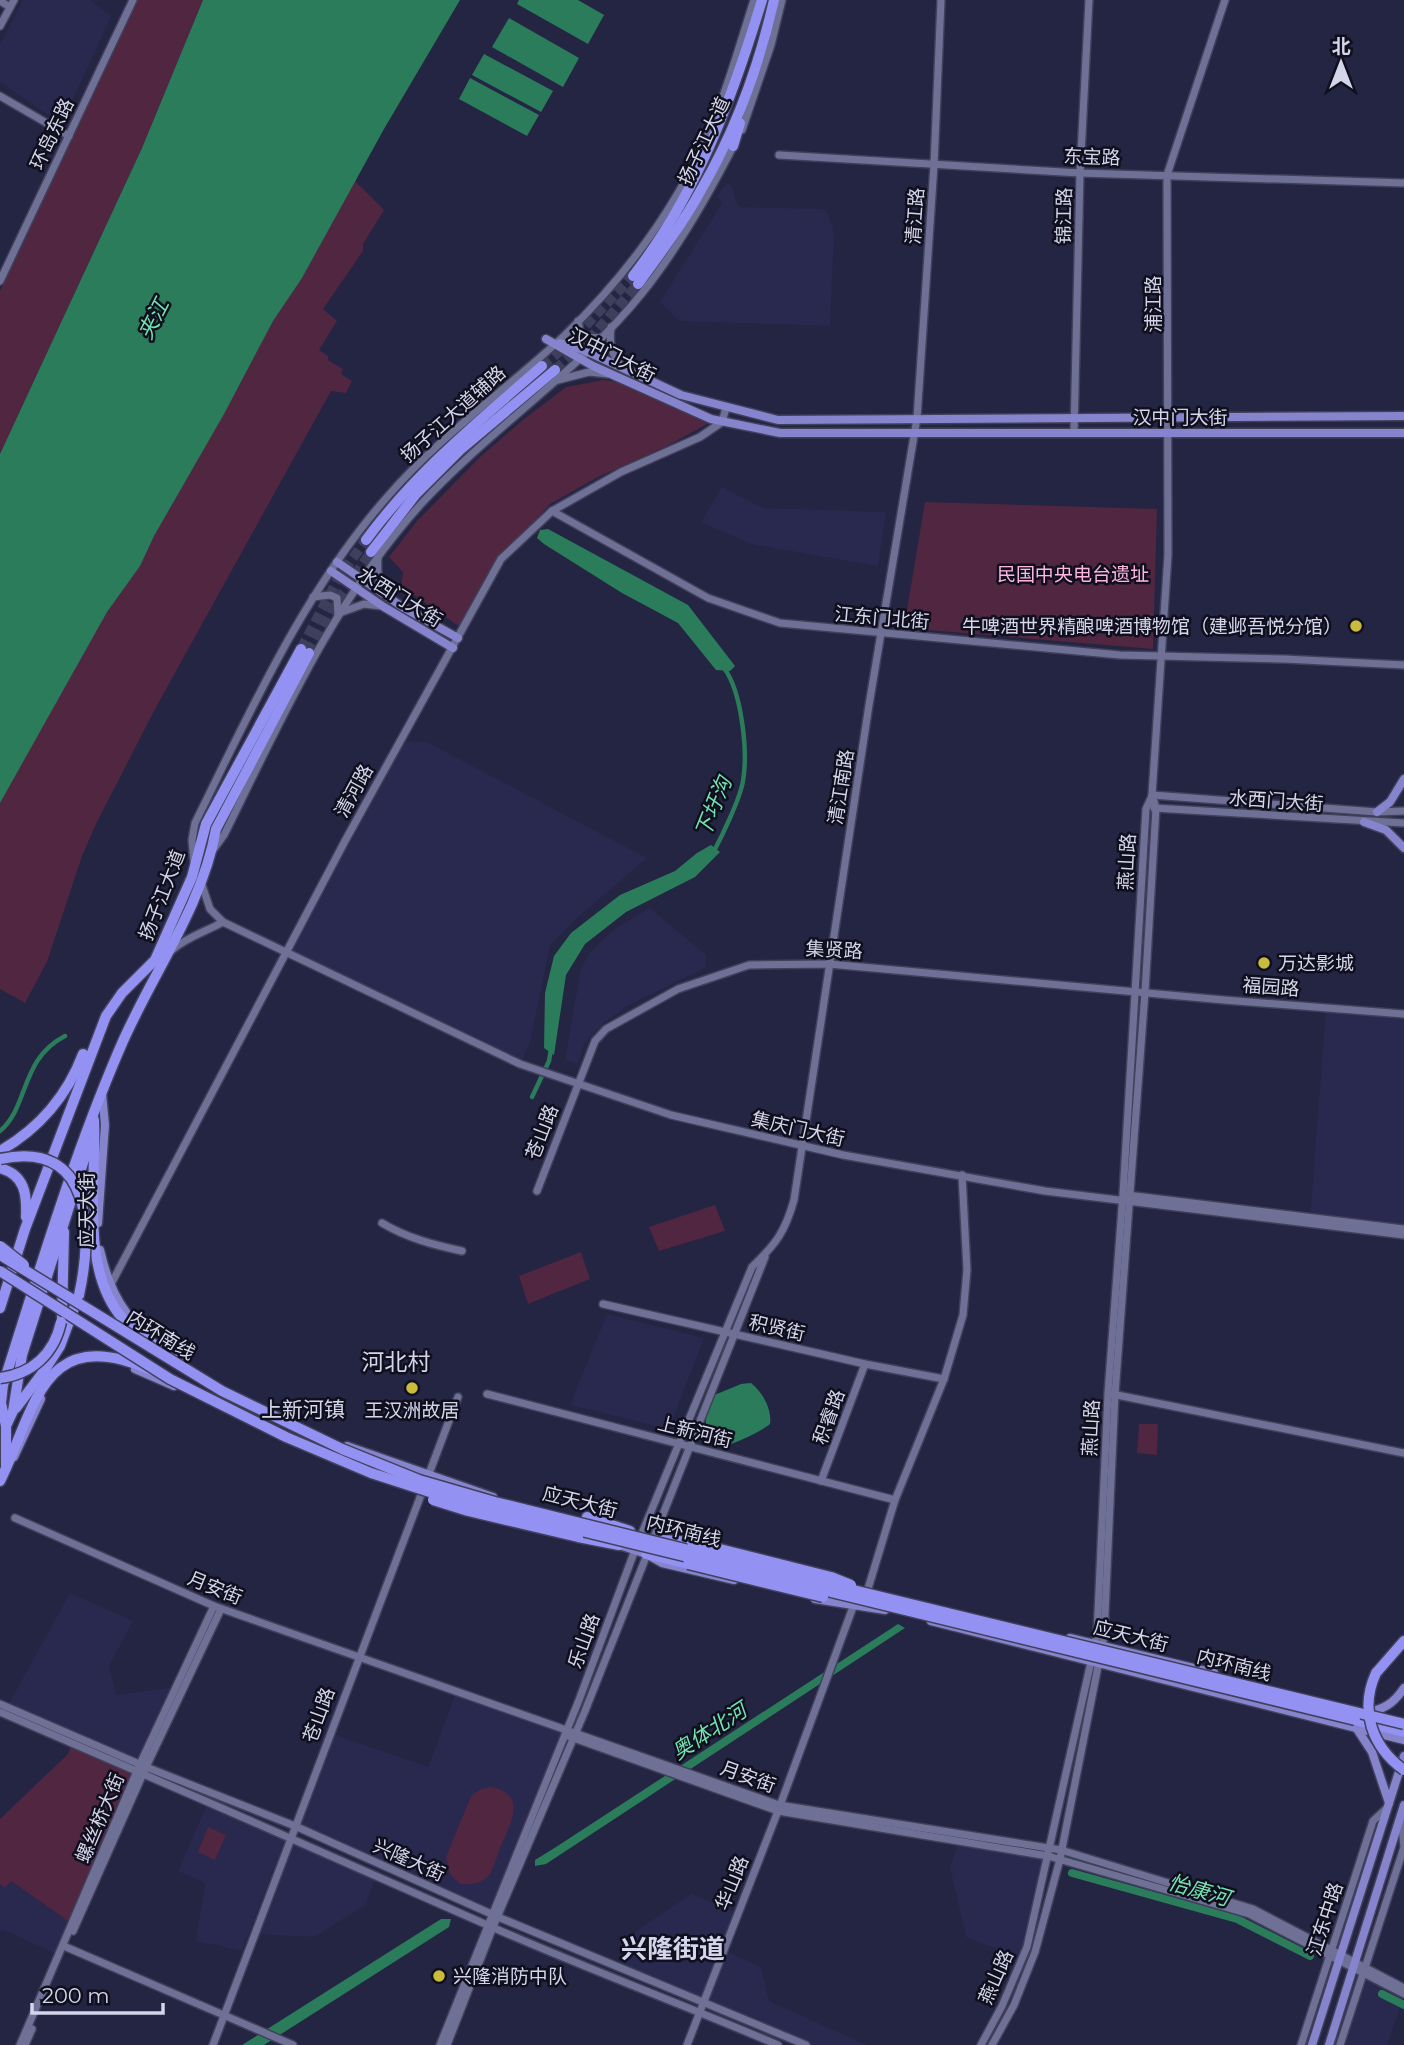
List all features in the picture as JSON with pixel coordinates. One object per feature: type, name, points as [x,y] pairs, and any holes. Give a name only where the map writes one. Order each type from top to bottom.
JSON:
[{"type":"highway","name":"扬子江大道","points":[[762,0],[739,74],[721,119],[677,213],[636,280],[681,225],[702,190],[746,91],[774,0]]},
{"type":"highway","points":[[733,146],[745,106],[746,91]]},
{"type":"highway","points":[[704,143],[721,119]]},
{"type":"highway","points":[[375,554],[434,469],[477,421],[542,366]]},
{"type":"highway","points":[[366,540],[414,481],[460,450],[555,376]]},
{"type":"highway","name":"扬子江大道","points":[[1,1305],[25,1229],[106,1016],[122,993],[155,960],[192,877],[206,824],[305,651],[216,829],[212,852],[201,882],[169,952],[121,1044],[102,1093],[45,1251],[3,1385],[1,1403],[6,1426],[6,1468]]},
{"type":"highway","points":[[0,1151],[20,1139],[48,1113],[67,1088],[103,1009],[122,993]]},
{"type":"highway","points":[[94,1116],[93,1240],[98,1265],[123,1319],[191,1374]]},
{"type":"highway","name":"扬子江大道","points":[[6,1426],[13,1411],[22,1354],[89,1149],[94,1116]]},
{"type":"highway","points":[[0,1159],[21,1155],[41,1158],[64,1172],[80,1193],[86,1219],[87,1242],[79,1295],[60,1346],[13,1411]]},
{"type":"highway","points":[[0,1168],[16,1175],[26,1191],[25,1229]]},
{"type":"highway","points":[[0,1378],[23,1373],[38,1363],[54,1344],[61,1322],[66,1216]]},
{"type":"highway","points":[[0,1246],[32,1273]]},
{"type":"highway","name":"内环南线","points":[[0,1255],[191,1374],[259,1411],[419,1480],[876,1602]]},
{"type":"highway","name":"内环南线","points":[[0,1271],[170,1379],[286,1437],[372,1473],[439,1495],[1404,1727]]},
{"type":"highway","points":[[0,1279],[47,1301]]},
{"type":"highway","points":[[0,1481],[10,1453],[42,1386],[63,1365],[86,1356],[98,1355],[136,1364],[170,1379]]},
{"type":"highway","points":[[376,1461],[443,1483],[587,1517],[630,1531]]},
{"type":"highway","points":[[372,1473],[405,1490],[468,1511],[619,1545]]},
{"type":"highway","points":[[658,1539],[692,1542],[831,1577],[876,1602]]},
{"type":"highway","points":[[646,1553],[810,1595],[876,1602]]},
{"type":"highway","points":[[1404,1641],[1376,1673],[1368,1701],[1371,1729],[1376,1741],[1385,1754],[1404,1770]]},
{"type":"main road","name":"汉中门大街","points":[[556,343],[586,351],[681,395],[778,420],[1400,416]]},
{"type":"main road","name":"汉中门大街","points":[[556,343],[579,358],[687,409],[722,422],[780,433],[1399,434]]},
{"type":"main road","points":[[1399,434],[1397,424],[1400,416]]},
{"type":"main road","name":"水西门大街","points":[[337,562],[388,597],[458,638]]},
{"type":"main road","name":"水西门大街","points":[[331,571],[381,606],[453,648]]},
{"type":"main road","points":[[1377,812],[1390,802],[1404,779]]},
{"type":"main road","points":[[1364,822],[1386,830],[1404,848]]},
{"type":"main road","name":"应天大街","points":[[102,1093],[105,1125],[98,1231],[108,1286],[135,1324],[157,1344],[195,1371],[297,1424],[348,1447],[496,1498],[867,1591],[1099,1645],[1362,1713],[1404,1727]]},
{"type":"main road","name":"应天大街","points":[[6,1468],[18,1453],[39,1403],[53,1381],[77,1364],[101,1361],[115,1363],[149,1375],[300,1447],[419,1493],[646,1553],[876,1602],[1095,1662],[1404,1740]]},
{"type":"main road","name":"应天大街","points":[[646,1553],[662,1563],[853,1607],[876,1602]]},
{"type":"main road","points":[[1362,1713],[1379,1711],[1389,1705],[1404,1688]]},
{"type":"main road","points":[[1355,1726],[1371,1752],[1388,1805]]},
{"type":"main road","name":"江东中路","points":[[1312,2045],[1404,1756]]},
{"type":"main road","name":"江东中路","points":[[1329,2045],[1403,1810]]},
{"type":"street","name":"环岛东路","points":[[0,270],[130,0]]},
{"type":"street","name":"扬子江大道辅路","points":[[194,863],[192,840],[195,823],[271,672],[313,597],[388,496],[450,434],[556,343],[630,264],[659,223],[704,143],[754,0]]},
{"type":"street","points":[[212,852],[233,818],[278,724],[375,554],[473,451],[555,376],[579,358],[612,325],[642,292],[672,251],[720,173],[744,125],[771,45],[782,0]]},
{"type":"street","name":"清江路","points":[[915,433],[934,165],[941,0]]},
{"type":"street","name":"锦江路","points":[[1074,433],[1080,173],[1089,0]]},
{"type":"street","name":"浦江路","points":[[1169,433],[1167,175],[1225,0]]},
{"type":"street","points":[[0,1],[12,4],[0,26]]},
{"type":"street","points":[[0,96],[66,135]]},
{"type":"street","name":"东宝路","points":[[779,155],[1080,173],[1404,183]]},
{"type":"street","name":"环岛东路","points":[[0,281],[5,259]]},
{"type":"street","points":[[578,321],[580,332],[585,337],[599,338]]},
{"type":"street","points":[[612,325],[609,343],[615,359],[625,370]]},
{"type":"street","points":[[555,376],[589,372],[611,374]]},
{"type":"street","points":[[722,422],[726,408]]},
{"type":"street","name":"清河路","points":[[108,1286],[357,819],[501,559],[552,511],[621,472],[701,437],[722,422]]},
{"type":"street","name":"清江南路","points":[[802,1146],[881,634],[915,433]]},
{"type":"street","name":"燕山路","points":[[1126,1198],[1146,809],[1152,796],[1168,555],[1169,433]]},
{"type":"street","points":[[434,469],[450,434]]},
{"type":"street","points":[[434,469],[473,451]]},
{"type":"street","name":"江东门北街","points":[[552,511],[708,597],[779,623],[1093,653],[1404,665]]},
{"type":"street","points":[[375,554],[380,585],[388,597]]},
{"type":"street","points":[[313,597],[330,595],[337,598],[340,615]]},
{"type":"street","points":[[340,615],[364,604],[381,606]]},
{"type":"street","points":[[233,818],[246,771]]},
{"type":"street","name":"燕山路","points":[[981,2045],[1023,1959],[1099,1645],[1104,1636],[1112,1394],[1148,950],[1156,808],[1152,796]]},
{"type":"street","name":"水西门大街","points":[[1152,796],[1377,812],[1404,811]]},
{"type":"street","name":"水西门大街","points":[[1146,809],[1404,823]]},
{"type":"street","points":[[169,952],[183,940],[204,933],[223,922],[210,909],[201,882]]},
{"type":"street","name":"集庆门大街","points":[[223,922],[534,1069],[671,1115],[843,1156],[1045,1191],[1404,1229]]},
{"type":"street","points":[[1138,950],[1143,953],[1148,950]]},
{"type":"street","name":"集贤路","points":[[577,1084],[595,1041],[606,1029],[678,989],[749,965],[829,964],[1135,992]]},
{"type":"street","name":"福园路","points":[[1135,992],[1404,1014]]},
{"type":"street","name":"苍山路","points":[[537,1191],[577,1084]]},
{"type":"street","name":"乐山路","points":[[495,1915],[635,1550],[752,1267],[787,1226],[802,1146]]},
{"type":"street","points":[[867,1591],[895,1500],[944,1379],[959,1333],[966,1299],[962,1175]]},
{"type":"street","name":"集庆门大街","points":[[1126,1198],[1404,1235]]},
{"type":"street","points":[[382,1223],[425,1242],[462,1251]]},
{"type":"street","name":"乐山路","points":[[440,2045],[575,1736],[646,1553],[658,1539],[690,1447],[766,1253]]},
{"type":"street","name":"积贤街","points":[[603,1304],[865,1364],[944,1379]]},
{"type":"street","name":"积睿路","points":[[821,1481],[865,1364]]},
{"type":"street","name":"上新河街","points":[[487,1394],[895,1500]]},
{"type":"street","points":[[1112,1394],[1404,1453]]},
{"type":"street","name":"苍山路","points":[[211,2045],[357,1655],[458,1397]]},
{"type":"street","name":"月安街","points":[[15,1518],[218,1607],[779,1808],[1049,1852]]},
{"type":"street","name":"螺丝桥大街","points":[[20,2045],[141,1770],[218,1607]]},
{"type":"street","name":"华山路","points":[[687,2045],[853,1607]]},
{"type":"street","name":"燕山路","points":[[992,2045],[1014,2005],[1035,1952],[1062,1850],[1095,1662]]},
{"type":"street","name":"兴隆大街","points":[[0,1704],[141,1770],[293,1825],[495,1915],[806,2045]]},
{"type":"street","name":"兴隆大街","points":[[0,1712],[141,1770],[490,1926],[778,2045]]},
{"type":"street","name":"螺丝桥大街","points":[[26,2045],[141,1770]]},
{"type":"street","name":"江东中路","points":[[1301,2045],[1373,1821],[1388,1805]]},
{"type":"street","name":"江东中路","points":[[1340,2045],[1404,1847],[1403,1810]]},
{"type":"street","points":[[1049,1852],[1062,1850],[1253,1909],[1352,1965],[1404,1988]]},
{"type":"street","points":[[1049,1852],[1060,1859],[1249,1914],[1331,1953]]},
{"type":"street","name":"乐山路","points":[[447,2045],[490,1926]]},
{"type":"street","points":[[66,1947],[293,2045]]},
{"type":"street","points":[[1363,1970],[1404,1994]]},
{"type":"shaded area","points":[[23,0],[90,0],[111,17],[61,124],[0,82],[0,45]]},
{"type":"shaded area","points":[[726,183],[732,186],[740,207],[823,209],[828,213],[834,234],[830,326],[679,321],[660,302],[722,203],[717,195]]},
{"type":"shaded area","points":[[722,487],[763,508],[886,512],[878,566],[751,544],[701,522]]},
{"type":"shaded area","points":[[399,742],[427,742],[647,858],[575,920],[550,946],[530,1043],[520,1064],[287,952]]},
{"type":"shaded area","points":[[650,908],[706,955],[705,968],[627,1006],[601,1025],[584,1044],[578,1064],[565,1060],[581,968],[589,954],[604,938]]},
{"type":"shaded area","points":[[1326,1007],[1404,1013],[1404,1229],[1310,1217]]},
{"type":"shaded area","points":[[607,1314],[704,1338],[669,1429],[570,1405]]},
{"type":"shaded area","points":[[70,1593],[133,1621],[109,1666],[116,1695],[176,1687],[182,1690],[146,1767],[7,1707]]},
{"type":"shaded area","points":[[457,1690],[567,1730],[491,1915],[295,1826],[330,1733],[428,1767]]},
{"type":"shaded area","points":[[208,1802],[287,1835],[242,1951],[196,1941],[205,1883],[178,1871]]},
{"type":"shaded area","points":[[291,1836],[377,1875],[365,1905],[315,1937],[254,1934]]},
{"type":"shaded area","points":[[958,1842],[1048,1856],[1022,1959],[966,1937],[950,1868]]},
{"type":"shaded area","points":[[11,1881],[75,1926],[62,1957],[2,1929],[0,1932],[0,1884],[5,1888]]},
{"type":"shaded area","points":[[691,1894],[737,1913],[723,1950],[761,1967],[769,2001],[867,2045],[806,2045],[619,1966],[635,1932]]},
{"type":"shaded area","points":[[1351,1968],[1404,1996],[1387,2045],[1329,2045]]},
{"type":"green space","points":[[138,0],[203,0],[142,148],[0,454],[0,291]]},
{"type":"green space","points":[[353,179],[384,210],[363,244],[363,251],[323,309],[337,321],[319,350],[328,356],[328,360],[343,369],[341,374],[352,381],[346,393],[331,391],[154,711],[96,824],[82,856],[47,962],[25,1003],[0,989],[0,781]]},
{"type":"green space","points":[[604,380],[618,382],[709,423],[667,446],[598,477],[550,504],[501,559],[463,629],[401,586],[403,572],[389,557],[417,521],[480,457],[566,387]]},
{"type":"green space","name":"民国中央电台遗址","points":[[925,502],[1157,509],[1153,649],[904,628]]},
{"type":"green space","points":[[715,1205],[725,1231],[659,1251],[649,1227]]},
{"type":"green space","points":[[581,1252],[590,1279],[528,1304],[519,1276]]},
{"type":"green space","points":[[1139,1424],[1158,1424],[1157,1455],[1137,1453]]},
{"type":"green space","points":[[72,1743],[137,1772],[71,1923],[11,1881],[5,1888],[0,1884],[0,1819],[68,1754]]},
{"type":"green space","points":[[490,1787],[502,1790],[509,1796],[513,1803],[512,1820],[490,1874],[476,1883],[460,1884],[450,1874],[446,1857],[471,1796]]},
{"type":"green space","points":[[208,1827],[226,1835],[215,1860],[198,1852]]},
{"type":"water","name":"夹江","points":[[203,0],[460,0],[384,129],[302,278],[273,321],[140,566],[107,612],[0,803],[0,454],[142,148]]},
{"type":"water","points":[[519,0],[578,0],[604,15],[588,44],[517,4]]},
{"type":"water","points":[[509,18],[579,58],[563,87],[492,47]]},
{"type":"water","points":[[484,54],[553,91],[541,112],[472,75]]},
{"type":"water","points":[[470,78],[539,115],[527,136],[459,99]]},
{"type":"water","points":[[548,529],[688,605],[735,666],[730,671],[716,670],[678,623],[622,593],[544,544],[537,538],[540,530]]},
{"type":"water","points":[[711,845],[720,852],[695,877],[626,912],[585,944],[566,975],[554,1055],[544,1048],[545,993],[554,956],[571,933],[620,895],[675,871]]},
{"type":"water","points":[[751,1383],[766,1402],[770,1424],[745,1438],[720,1446],[710,1434],[706,1422],[712,1396],[741,1384]]},
{"type":"water","points":[[898,1624],[905,1628],[546,1864],[535,1866],[535,1860]]},
{"type":"water","points":[[441,1919],[451,1919],[449,1927],[264,2045],[242,2045]]},
{"type":"waterway","name":"下圩沟","points":[[713,853],[738,797],[744,769],[744,739],[739,707],[724,668]]},
{"type":"waterway","points":[[0,1131],[16,1109],[40,1057],[65,1036]]},
{"type":"waterway","name":"下圩沟","points":[[532,1097],[549,1061],[551,1049]]},
{"type":"waterway","name":"怡康河","points":[[1072,1873],[1237,1919],[1310,1956]]},
{"type":"waterway","name":"怡康河","points":[[1382,1994],[1404,2005]]},
{"type":"tunnel","points":[[542,366],[566,346],[633,276]]},
{"type":"tunnel","points":[[555,370],[593,335],[638,284]]},
{"type":"tunnel","points":[[301,649],[339,577],[366,540]]},
{"type":"tunnel","points":[[309,653],[341,595],[371,552]]},
{"type":"place","name":"牛啤酒世界精酿啤酒博物馆（建邺吾悦分馆）","points":[[1356,626]]},
{"type":"place","name":"万达影城","points":[[1264,963]]},
{"type":"place","name":"王汉洲故居","points":[[412,1388]]},
{"type":"place","name":"兴隆消防中队","points":[[439,1976]]},
{"type":"district","name":"河北村","points":[[396,1362]]},
{"type":"district","name":"上新河镇","points":[[303,1409]]},
{"type":"district","name":"兴隆街道","points":[[673,1949]]},
{"type":"water label","name":"奥体北河","points":[[709,1731]]}]
